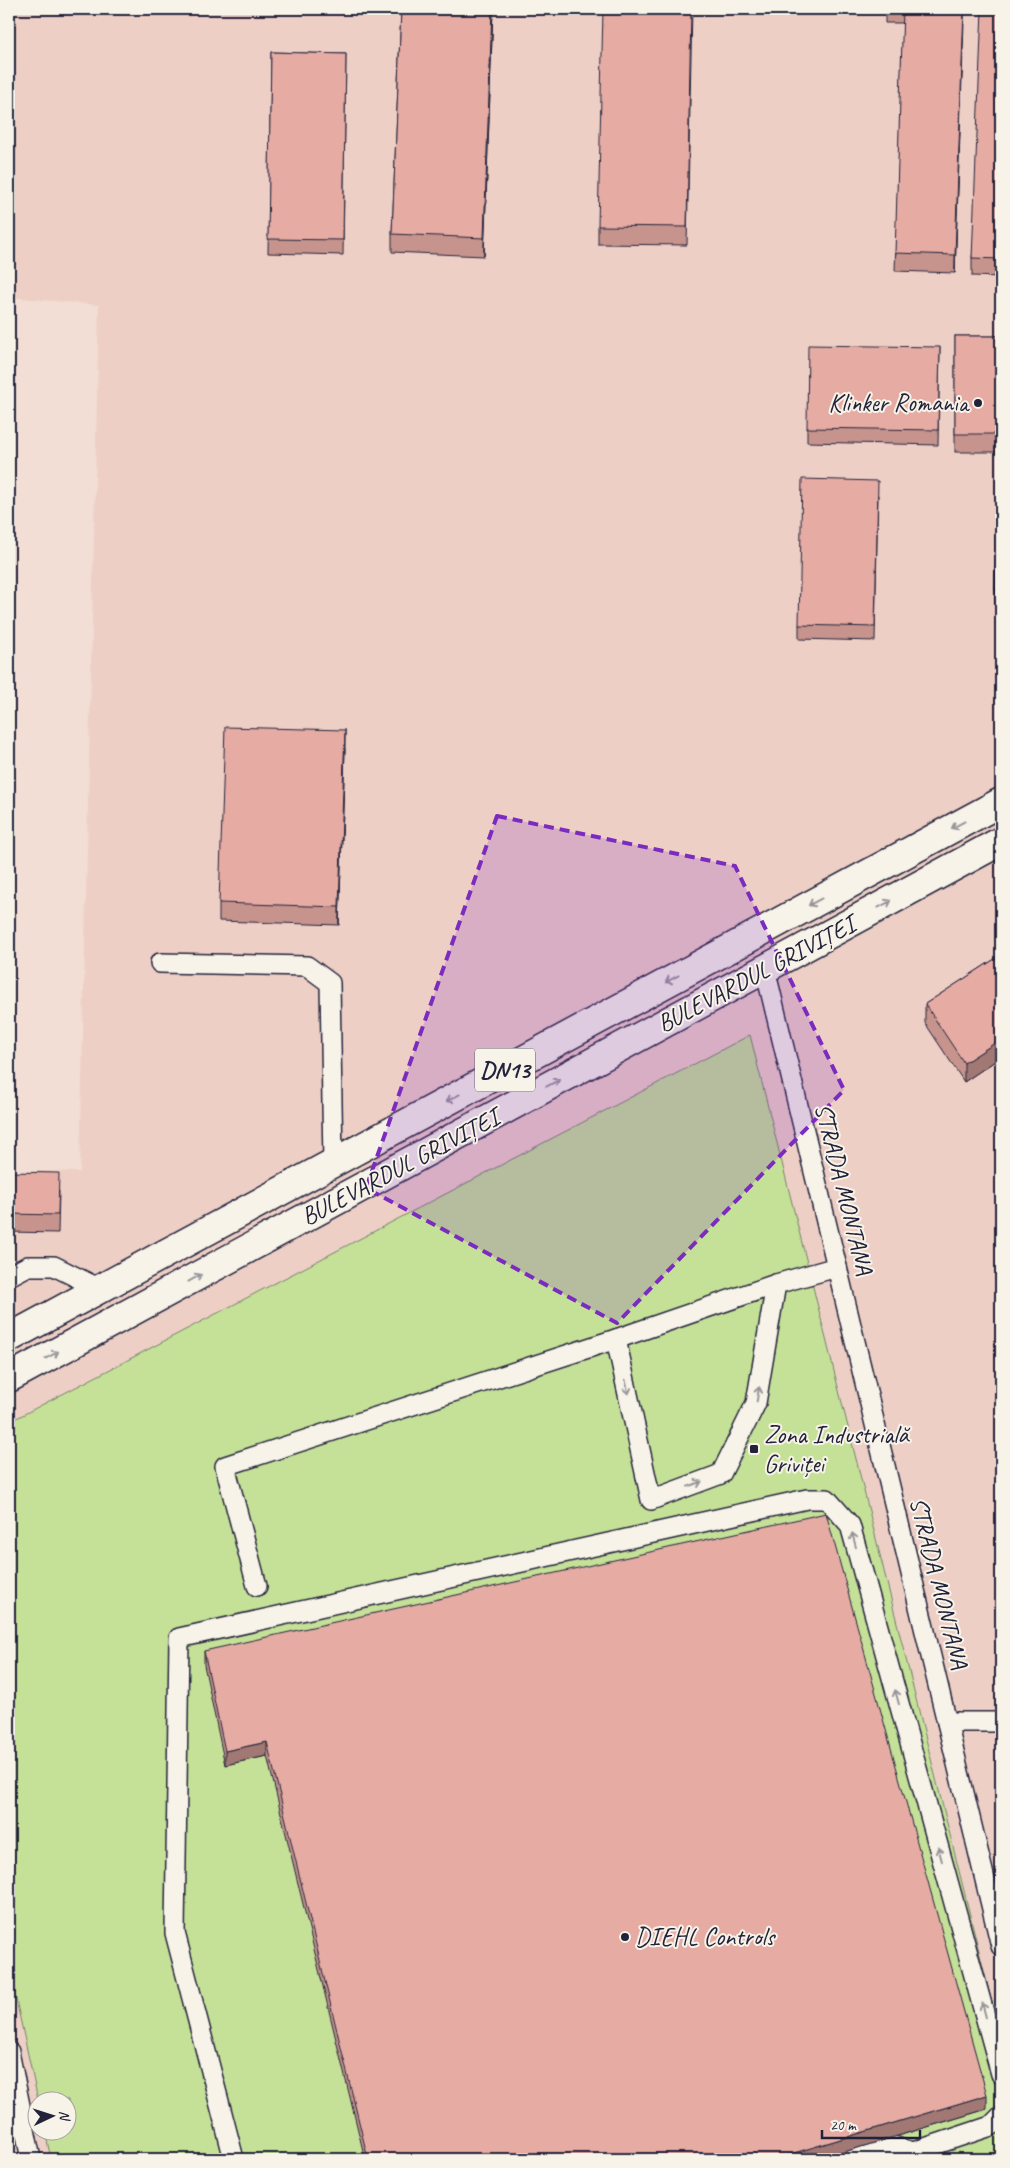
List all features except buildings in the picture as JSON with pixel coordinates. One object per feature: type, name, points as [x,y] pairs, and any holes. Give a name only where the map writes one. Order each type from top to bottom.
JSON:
[{"type":"main road","name":"BULEVARDUL GRIVIȚEI","points":[[9,1338],[1001,802]]},
{"type":"main road","name":"BULEVARDUL GRIVIȚEI","points":[[9,1378],[1001,841]]},
{"type":"lane","points":[[160,963],[307,966],[330,983],[333,1163]]},
{"type":"lane","name":"STRADA MONTANA","points":[[765,969],[1001,1946]]},
{"type":"lane","points":[[9,1276],[28,1266],[54,1266],[100,1289]]},
{"type":"lane","points":[[257,1586],[225,1466],[616,1339],[776,1284],[837,1267]]},
{"type":"lane","points":[[616,1339],[651,1500],[721,1474],[756,1403],[776,1284]]},
{"type":"lane","points":[[234,2159],[176,1933],[179,1638],[807,1499],[827,1499],[850,1524],[1001,2074]]},
{"type":"lane","points":[[947,1722],[1001,1722]]},
{"type":"lane","points":[[9,2052],[31,2159]]},
{"type":"lane","points":[[844,2159],[888,2146],[913,2152],[991,2126],[1001,2116]]},
{"type":"highlighted area","points":[[497,816],[735,866],[844,1090],[617,1323],[366,1188]]},
{"type":"shaded area","points":[[9,9],[1001,9],[1001,2159],[9,2159],[9,1171],[80,1172],[99,305],[9,297]]},
{"type":"green space","points":[[750,1035],[1001,2039],[1001,2159],[51,2159],[47,2140],[78,2140],[78,2090],[36,2090],[9,1968],[9,1422]]},
{"type":"place","name":"Klinker Romania","points":[[978,403]]},
{"type":"place","name":"Zona Industrială Griviței","points":[[754,1449]]},
{"type":"place","name":"DIEHL Controls","points":[[625,1937]]}]
